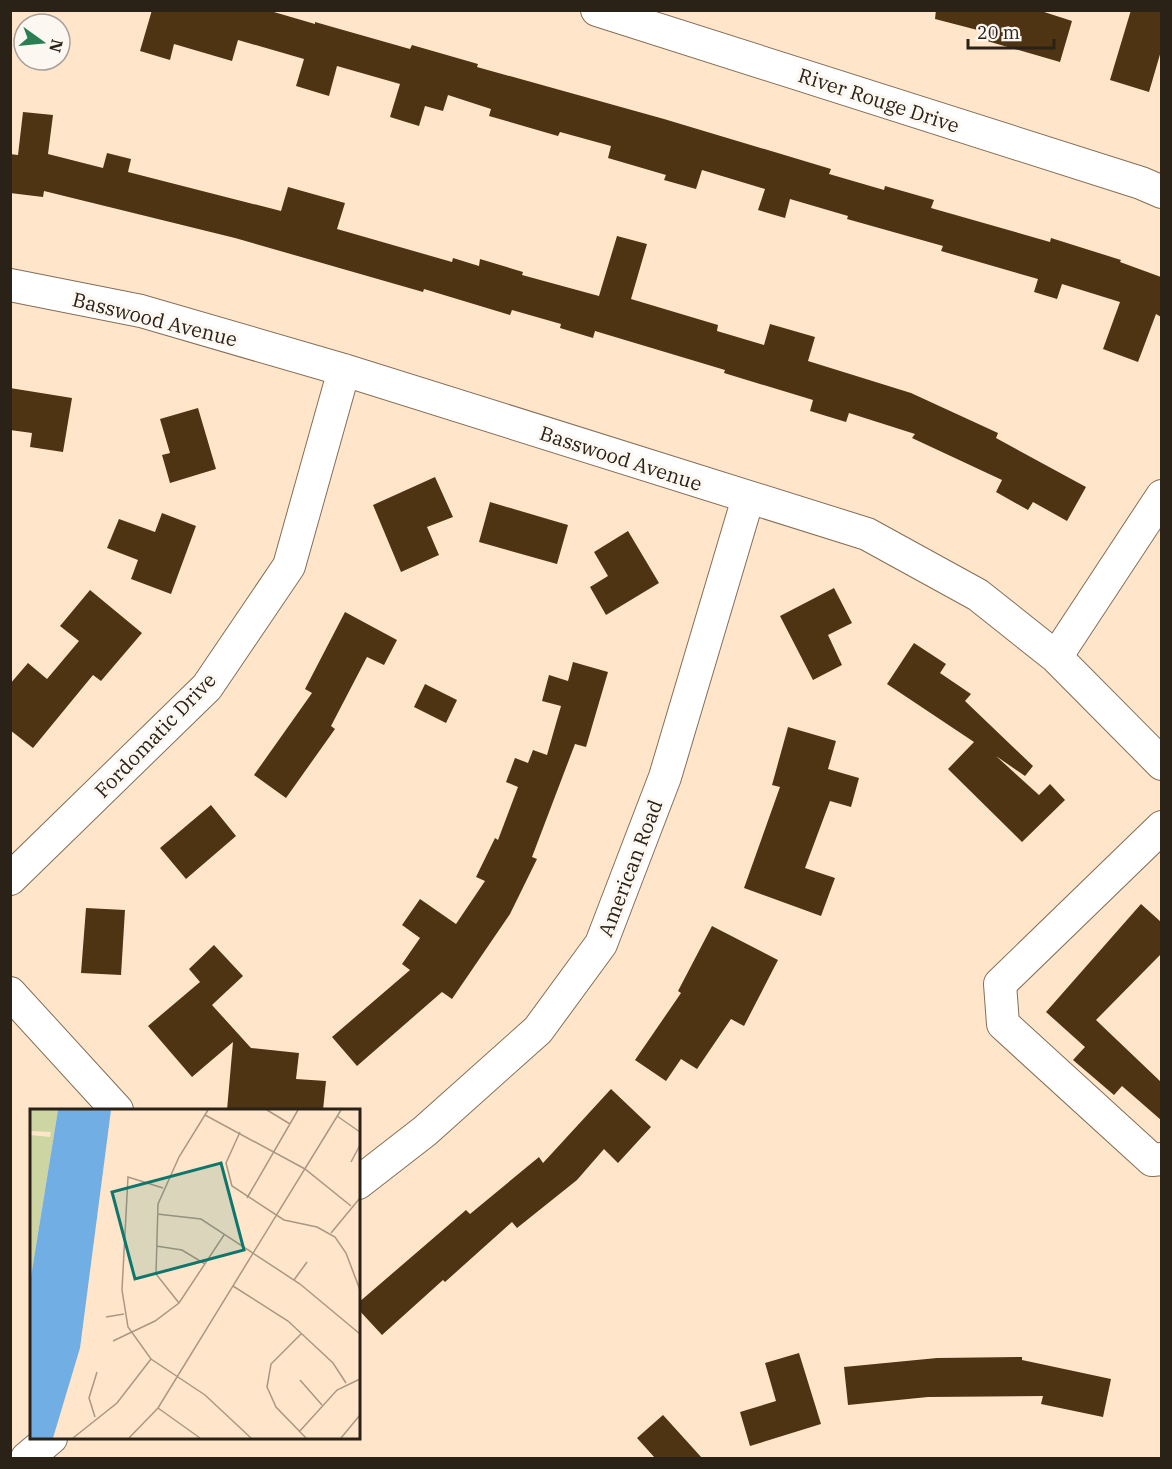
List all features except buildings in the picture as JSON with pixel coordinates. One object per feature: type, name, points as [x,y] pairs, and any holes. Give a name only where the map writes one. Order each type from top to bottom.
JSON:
[{"type":"street","name":"River Rouge Drive","points":[[597,10],[1141,183],[1161,192]]},
{"type":"street","name":"Basswood Avenue","points":[[10,285],[141,311],[344,370],[867,534],[978,595],[1056,657],[1161,764]]},
{"type":"street","name":"Fordomatic Drive","points":[[10,879],[207,687],[290,566],[344,370]]},
{"type":"street","points":[[1056,657],[1161,496]]},
{"type":"street","name":"American Road","points":[[360,1182],[425,1131],[538,1030],[601,944],[665,777],[748,498]]},
{"type":"street","points":[[1161,827],[1000,984],[1003,1024],[1152,1160],[1161,1159]]},
{"type":"street","points":[[10,993],[116,1109]]},
{"type":"street","points":[[27,1458],[49,1439]]}]
